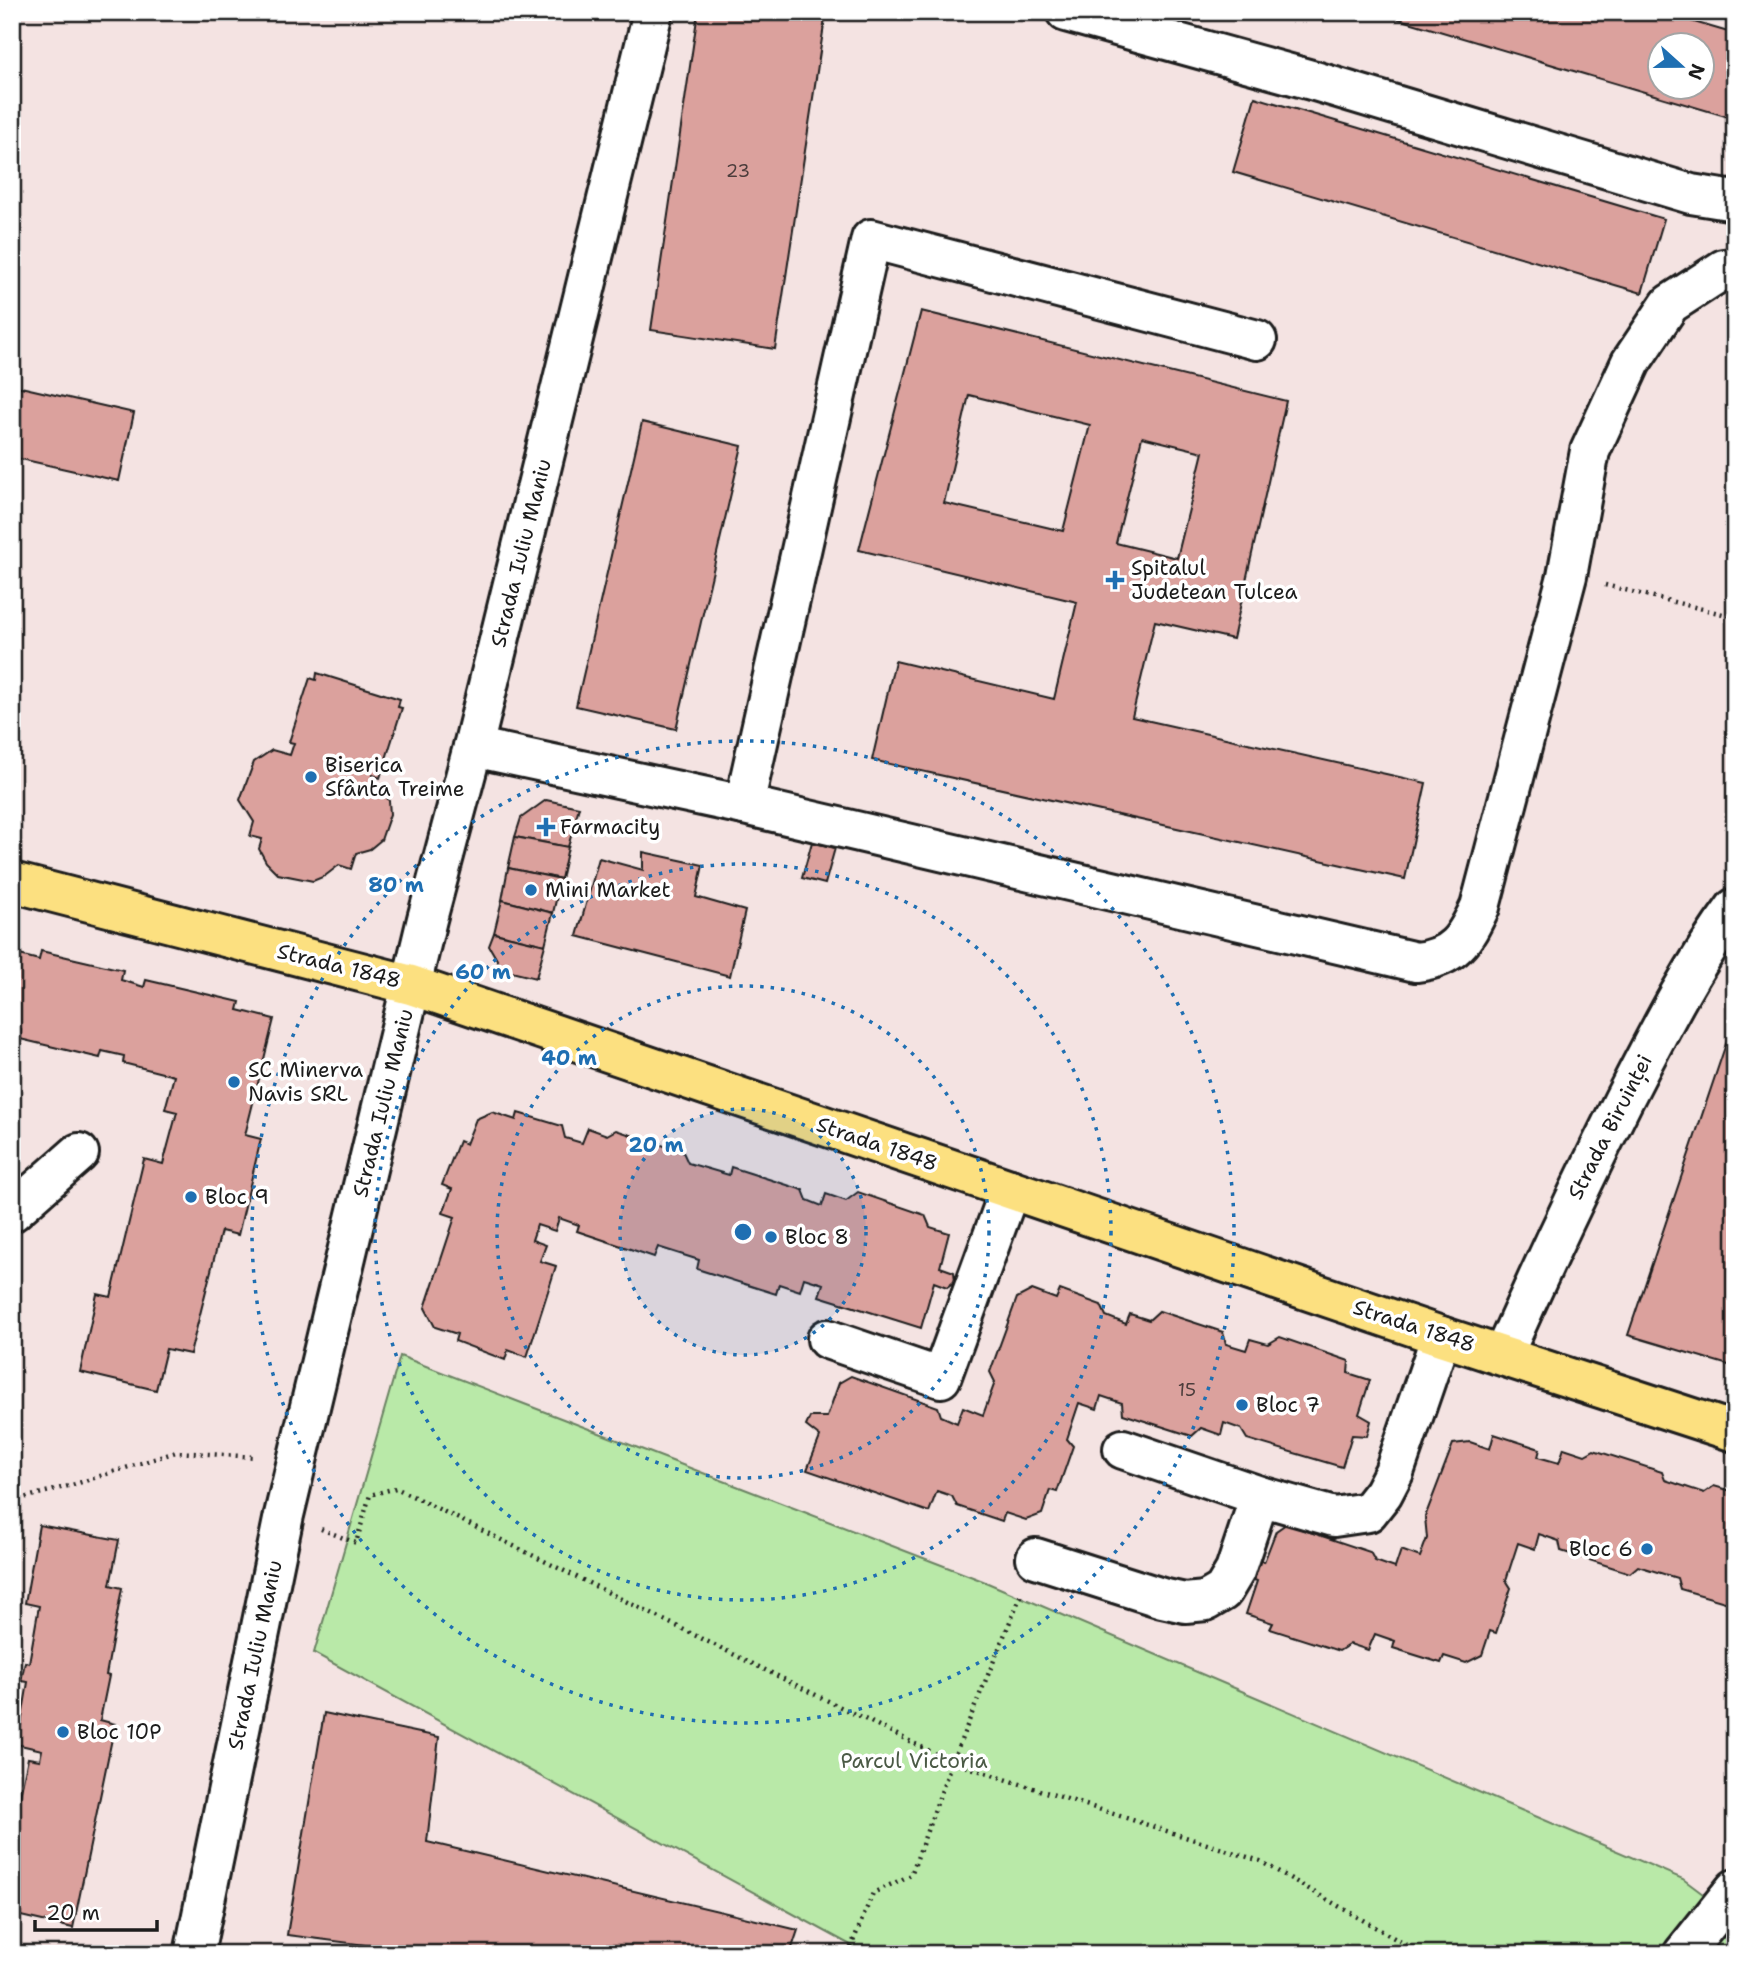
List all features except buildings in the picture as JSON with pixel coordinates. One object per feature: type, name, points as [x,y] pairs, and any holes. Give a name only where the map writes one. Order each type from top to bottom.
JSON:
[{"type":"main road","name":"Strada 1848","points":[[12,882],[411,985],[1441,1336],[1735,1432]]},
{"type":"street","name":"Strada Iuliu Maniu","points":[[194,1954],[285,1515],[411,985],[473,747],[653,12]]},
{"type":"street","points":[[1066,12],[1315,81],[1691,194],[1735,201]]},
{"type":"street","points":[[744,805],[871,239],[1256,340]]},
{"type":"street","points":[[473,747],[744,805],[1416,962],[1432,960],[1450,951],[1467,934],[1480,907],[1567,576],[1590,451],[1631,362],[1670,304],[1724,270],[1735,268]]},
{"type":"street","name":"Strada Biruinței","points":[[1503,1355],[1565,1217],[1650,1049],[1710,942],[1735,908]]},
{"type":"street","points":[[12,1212],[79,1153]]},
{"type":"street","points":[[827,1339],[941,1378],[1010,1189]]},
{"type":"street","points":[[1123,1449],[1260,1496],[1334,1517],[1368,1511],[1383,1493],[1394,1472],[1441,1336]]},
{"type":"street","points":[[1036,1558],[1162,1598],[1185,1603],[1206,1601],[1223,1591],[1235,1571],[1260,1496]]},
{"type":"street","points":[[1683,1954],[1735,1889]]},
{"type":"path","points":[[1567,576],[1735,617]]},
{"type":"path","points":[[12,1501],[176,1452],[298,1460]]},
{"type":"path","points":[[285,1515],[356,1543],[370,1494],[396,1488],[952,1762],[1260,1861],[1422,1954]]},
{"type":"path","points":[[848,1954],[873,1893],[911,1875],[952,1762],[1036,1558]]},
{"type":"green space","name":"Parcul Victoria","points":[[400,1356],[983,1581],[1683,1879],[1735,1918],[1735,1954],[867,1954],[314,1653]]},
{"type":"place","name":"Spitalul Judetean Tulcea","points":[[1115,580]]},
{"type":"place","name":"Biserica Sfânta Treime","points":[[311,777]]},
{"type":"place","name":"Farmacity","points":[[546,827]]},
{"type":"place","name":"Mini Market","points":[[531,890]]},
{"type":"place","name":"SC Minerva Navis SRL","points":[[234,1082]]},
{"type":"place","name":"Bloc 9","points":[[191,1197]]},
{"type":"place","name":"Bloc 8","points":[[771,1237]]},
{"type":"place","name":"Bloc 7","points":[[1242,1405]]},
{"type":"place","name":"Bloc 6","points":[[1647,1549]]},
{"type":"place","name":"Bloc 10P","points":[[63,1732]]}]
